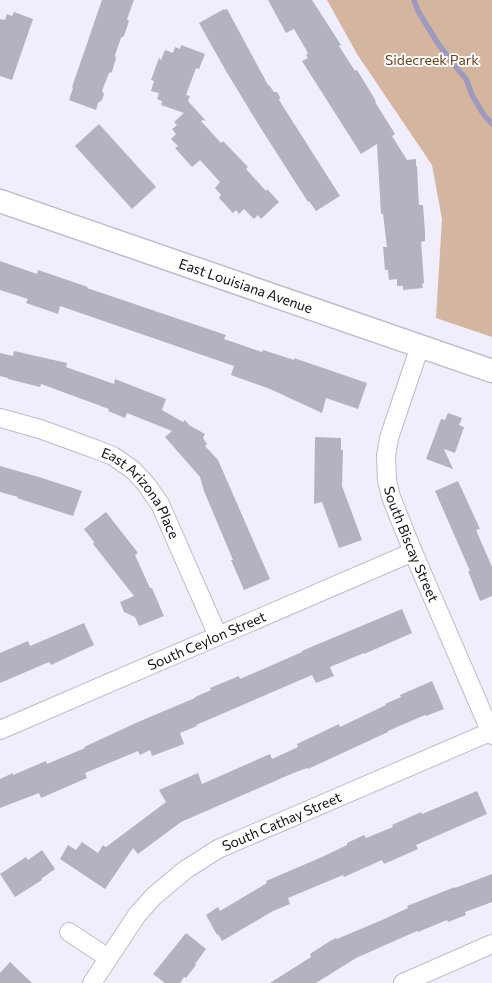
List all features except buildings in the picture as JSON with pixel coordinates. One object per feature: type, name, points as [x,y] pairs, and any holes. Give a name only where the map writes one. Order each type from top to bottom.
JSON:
[{"type":"street","name":"East Louisiana Avenue","points":[[0,201],[492,371]]},
{"type":"street","name":"South Biscay Street","points":[[420,346],[389,438],[386,456],[387,480],[391,497],[413,552],[491,734]]},
{"type":"street","name":"East Arizona Place","points":[[0,418],[40,429],[95,449],[112,456],[133,470],[160,504],[218,636]]},
{"type":"street","name":"South Ceylon Street","points":[[0,730],[413,552]]},
{"type":"street","name":"South Cathay Street","points":[[92,983],[137,915],[154,896],[184,870],[218,850],[491,734]]},
{"type":"street","points":[[69,932],[108,958]]},
{"type":"street","points":[[403,983],[492,944]]},
{"type":"green space","name":"Sidecreek Park","points":[[327,0],[492,0],[492,337],[436,318],[442,219],[432,165],[357,54]]},
{"type":"waterway","points":[[414,0],[418,11],[437,42],[466,79],[473,97],[492,124]]}]
